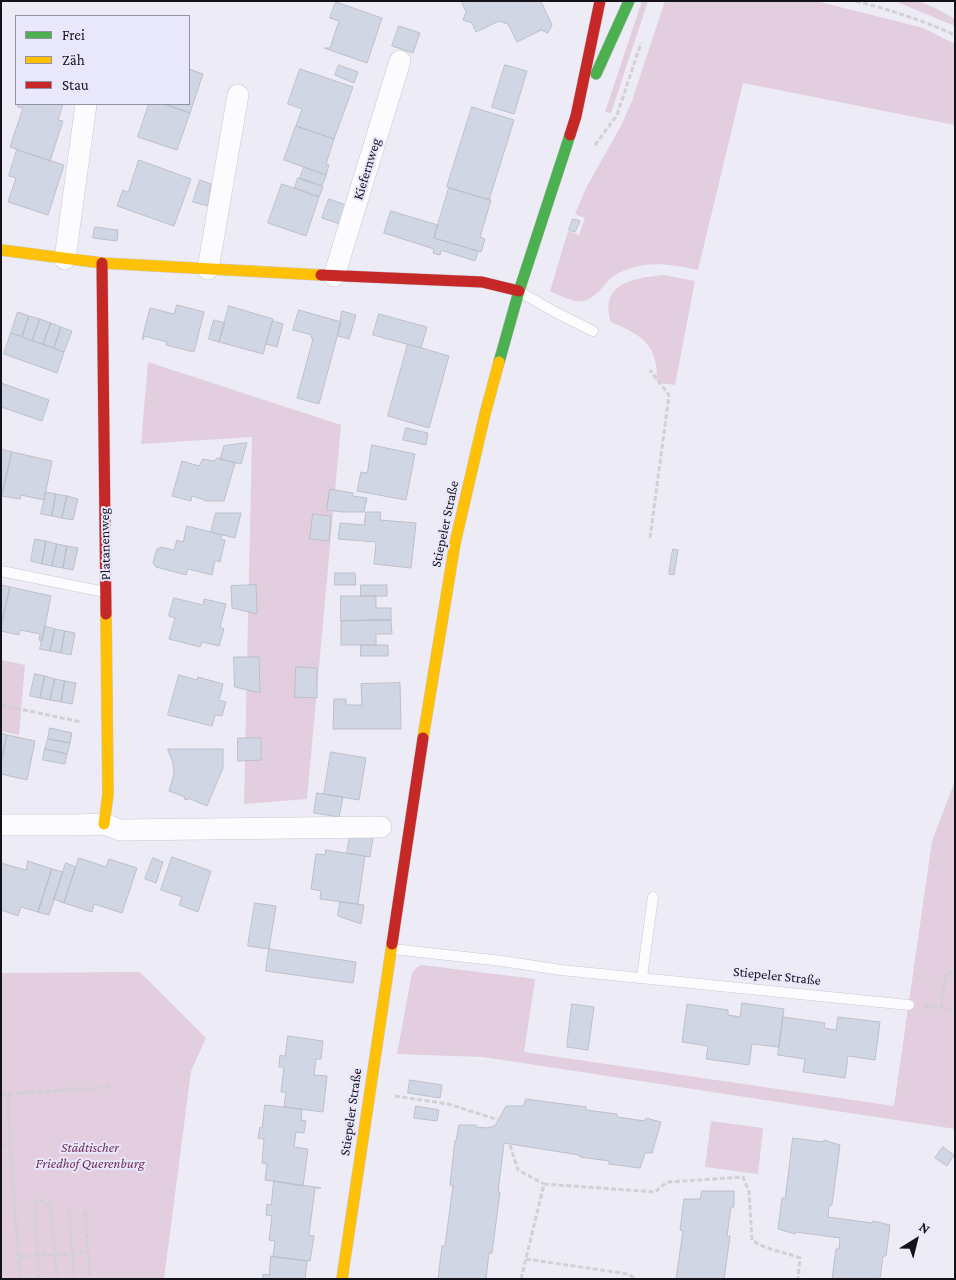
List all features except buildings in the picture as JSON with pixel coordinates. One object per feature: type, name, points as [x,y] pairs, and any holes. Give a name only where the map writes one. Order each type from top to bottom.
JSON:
[{"type":"street","name":"Stiepeler Straße","points":[[342,1279],[391,949],[455,543],[485,414],[520,292],[576,116],[600,1]]},
{"type":"street","name":"Stiepeler Straße","points":[[576,116],[629,1]]},
{"type":"street","name":"Kiefernweg","points":[[334,276],[400,61]]},
{"type":"street","points":[[208,269],[238,94]]},
{"type":"street","points":[[65,259],[86,105]]},
{"type":"street","points":[[1,250],[102,263],[482,282],[520,292]]},
{"type":"street","name":"Platanenweg","points":[[102,263],[108,794],[104,824]]},
{"type":"street","points":[[1,825],[104,824],[120,830],[381,827]]},
{"type":"lane","points":[[520,292],[554,312],[593,331]]},
{"type":"lane","points":[[1,571],[106,592]]},
{"type":"lane","points":[[642,977],[653,898]]},
{"type":"lane","name":"Stiepeler Straße","points":[[391,949],[561,970],[909,1004]]},
{"type":"path","points":[[856,1],[893,10],[955,35]]},
{"type":"path","points":[[617,115],[644,36]]},
{"type":"path","points":[[650,370],[669,395],[650,538]]},
{"type":"path","points":[[1,705],[107,726]]},
{"type":"path","points":[[941,1008],[946,972],[955,974]]},
{"type":"path","points":[[909,1004],[955,1009]]},
{"type":"path","points":[[1,1094],[112,1087]]},
{"type":"path","points":[[369,1093],[448,1104],[499,1120]]},
{"type":"path","points":[[8,1094],[20,1279]]},
{"type":"path","points":[[510,1145],[518,1170],[544,1184],[655,1192],[667,1182],[743,1177],[749,1192],[752,1240],[765,1248],[785,1252],[800,1258],[798,1279]]},
{"type":"path","points":[[1,1146],[10,1146]]},
{"type":"path","points":[[521,1279],[544,1184]]},
{"type":"path","points":[[39,1279],[35,1201],[45,1201],[46,1207]]},
{"type":"path","points":[[50,1202],[57,1279]]},
{"type":"path","points":[[69,1209],[74,1279]]},
{"type":"path","points":[[85,1211],[90,1279]]},
{"type":"path","points":[[19,1257],[88,1252]]},
{"type":"path","points":[[526,1260],[628,1274],[636,1279]]},
{"type":"green space","points":[[642,1],[648,1],[611,113],[605,112]]},
{"type":"green space","points":[[665,1],[816,1],[923,28],[955,44],[955,125],[743,83],[698,270],[656,264],[636,267],[615,275],[588,299],[577,301],[565,298],[550,291],[568,231],[579,235],[585,218],[575,214],[587,186],[621,126],[632,101]]},
{"type":"green space","points":[[895,1],[919,1],[955,19],[955,26]]},
{"type":"green space","points":[[664,275],[695,281],[675,385],[657,383],[657,370],[652,351],[640,337],[611,322],[609,309],[610,299],[622,285],[641,278]]},
{"type":"green space","points":[[148,362],[341,425],[307,799],[244,804],[252,437],[141,444]]},
{"type":"green space","points":[[1,660],[25,665],[19,735],[1,731]]},
{"type":"green space","points":[[955,781],[955,1129],[483,1057],[397,1054],[412,973],[417,967],[422,965],[535,979],[524,1052],[894,1106],[932,841]]},
{"type":"green space","name":"Städtischer Friedhof Querenburg","points":[[140,972],[206,1038],[191,1071],[164,1279],[1,1279],[1,973]]},
{"type":"green space","points":[[711,1121],[763,1128],[758,1174],[705,1167]]},
{"type":"traffic: fast","points":[[596,74],[629,1]]},
{"type":"traffic: fast","points":[[499,362],[519,291],[570,135]]},
{"type":"traffic: slow","points":[[1,250],[102,263],[321,275]]},
{"type":"traffic: slow","points":[[423,738],[455,543],[499,362]]},
{"type":"traffic: slow","points":[[104,824],[108,794],[106,614]]},
{"type":"traffic: slow","points":[[342,1279],[392,944]]},
{"type":"traffic: jam","points":[[570,135],[576,116],[600,1]]},
{"type":"traffic: jam","points":[[102,263],[106,614]]},
{"type":"traffic: jam","points":[[321,275],[482,282],[519,291]]},
{"type":"traffic: jam","points":[[392,944],[423,738]]}]
